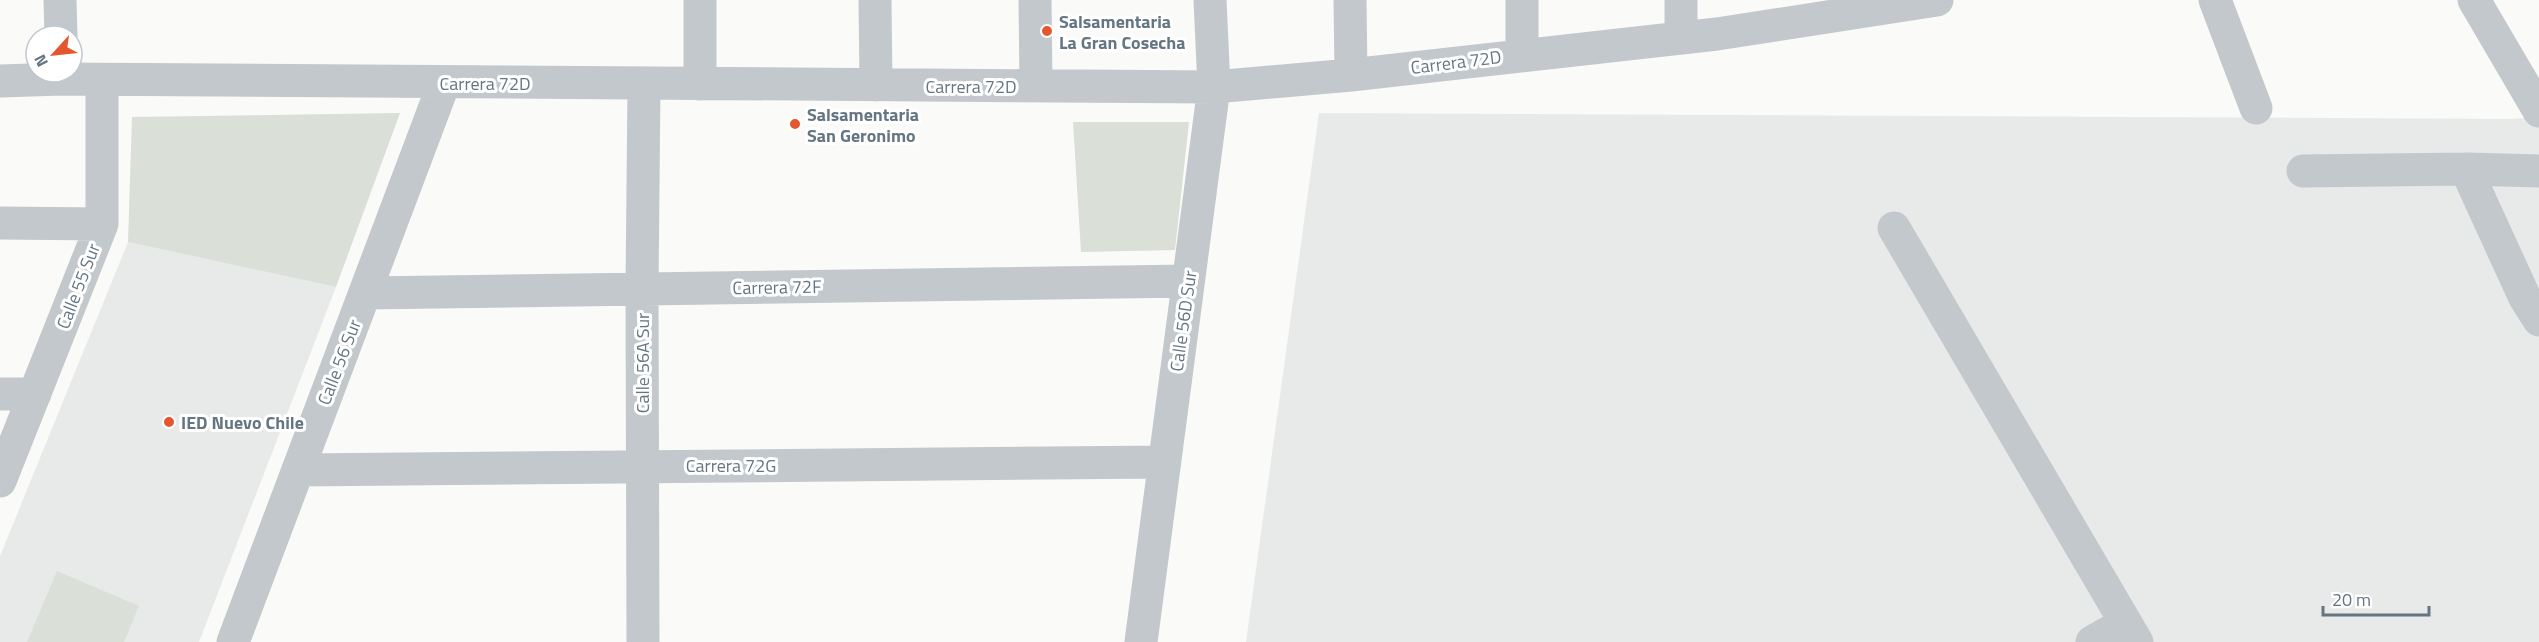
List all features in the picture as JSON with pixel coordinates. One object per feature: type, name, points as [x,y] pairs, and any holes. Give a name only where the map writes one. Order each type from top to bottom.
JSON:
[{"type":"street","points":[[60,0],[61,24]]},
{"type":"street","points":[[700,0],[700,84]]},
{"type":"street","points":[[875,0],[876,86]]},
{"type":"street","points":[[1035,0],[1036,86]]},
{"type":"street","name":"Calle 56D Sur","points":[[1141,642],[1214,87],[1210,0]]},
{"type":"street","points":[[1350,0],[1351,75]]},
{"type":"street","points":[[1522,0],[1522,54]]},
{"type":"street","points":[[1681,0],[1681,38]]},
{"type":"street","name":"Carrera 72D","points":[[84,78],[102,80],[1214,87],[1351,75],[1522,54],[1681,38],[1937,0]]},
{"type":"street","points":[[2215,0],[2256,108]]},
{"type":"street","points":[[2474,0],[2539,111]]},
{"type":"street","name":"Carrera 72D","points":[[0,81],[24,79]]},
{"type":"street","name":"Calle 55 Sur","points":[[0,482],[102,224],[102,80]]},
{"type":"street","name":"Calle 56 Sur","points":[[233,642],[444,82]]},
{"type":"street","name":"Calle 56A Sur","points":[[643,642],[644,84]]},
{"type":"street","points":[[2303,171],[2466,169],[2539,171]]},
{"type":"street","points":[[2466,169],[2525,298],[2539,320]]},
{"type":"street","points":[[0,223],[102,224]]},
{"type":"street","points":[[1894,228],[2132,633],[2092,642]]},
{"type":"street","name":"Carrera 72F","points":[[365,293],[1188,281]]},
{"type":"street","points":[[0,394],[35,394]]},
{"type":"street","name":"Carrera 72G","points":[[298,470],[1164,462]]},
{"type":"shaded area","points":[[400,113],[336,287],[128,242],[132,117]]},
{"type":"shaded area","points":[[1319,113],[2512,119],[2539,117],[2539,642],[1246,642]]},
{"type":"shaded area","points":[[1073,122],[1189,122],[1175,250],[1081,252]]},
{"type":"shaded area","name":"IED Nuevo Chile","points":[[128,242],[336,287],[199,642],[0,642],[0,556]]},
{"type":"shaded area","points":[[57,571],[139,606],[124,642],[27,642]]},
{"type":"place","name":"Salsamentaria La Gran Cosecha","points":[[1047,31]]},
{"type":"place","name":"Salsamentaria San Geronimo","points":[[795,124]]},
{"type":"place","name":"IED Nuevo Chile","points":[[169,422]]}]
